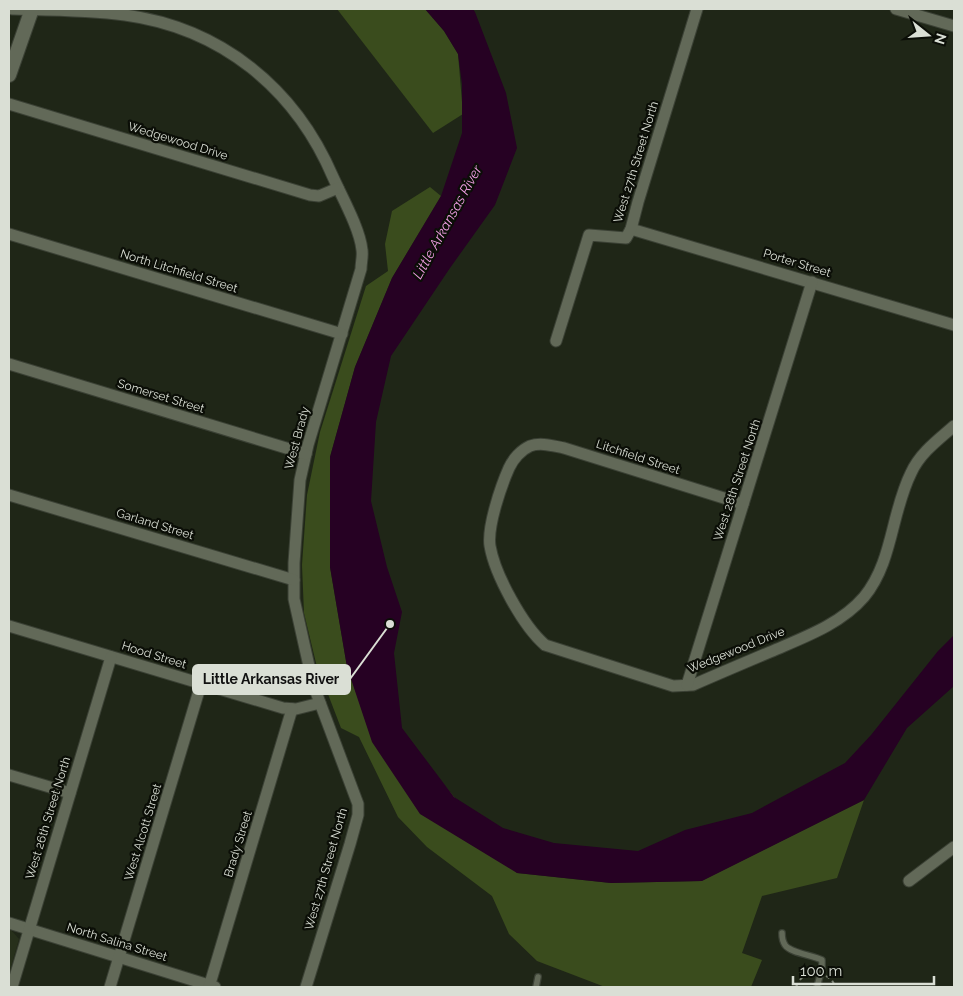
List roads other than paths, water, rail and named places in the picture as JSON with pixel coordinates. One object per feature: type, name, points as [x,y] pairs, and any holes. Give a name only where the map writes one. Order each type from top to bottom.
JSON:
[{"type":"main road","points":[[9,75],[32,9]]},
{"type":"street","name":"West Brady","points":[[12,9],[66,10],[125,15],[161,22],[186,30],[215,43],[266,79],[290,105],[313,137],[338,188],[356,231],[362,251],[361,269],[300,480],[294,563],[294,599],[320,703]]},
{"type":"street","name":"West 27th Street North","points":[[556,341],[589,234],[626,238],[631,229],[697,9]]},
{"type":"street","points":[[896,9],[954,26]]},
{"type":"street","name":"Wedgewood Drive","points":[[9,104],[310,195],[319,196],[338,188]]},
{"type":"street","name":"Porter Street","points":[[631,229],[954,325]]},
{"type":"street","name":"North Litchfield Street","points":[[9,234],[342,334]]},
{"type":"street","name":"West 28th Street North","points":[[687,685],[812,282]]},
{"type":"street","name":"Somerset Street","points":[[9,364],[306,454]]},
{"type":"street","name":"Wedgewood Drive","points":[[525,450],[518,454],[509,467],[490,527],[490,544],[494,565],[517,608],[535,636],[545,645],[673,686],[693,685],[806,636],[839,619],[854,608],[865,595],[885,558],[910,474],[922,455],[954,426]]},
{"type":"street","name":"Litchfield Street","points":[[525,450],[530,446],[546,444],[564,448],[743,504]]},
{"type":"street","name":"Garland Street","points":[[9,495],[294,580]]},
{"type":"street","name":"Hood Street","points":[[9,626],[283,708],[307,708],[320,703]]},
{"type":"street","name":"West 26th Street North","points":[[12,987],[111,657]]},
{"type":"street","name":"West Alcott Street","points":[[110,987],[201,684]]},
{"type":"street","name":"West 27th Street North","points":[[306,987],[358,815],[358,804],[320,703]]},
{"type":"street","name":"Brady Street","points":[[212,987],[292,709]]},
{"type":"street","points":[[9,775],[70,794]]},
{"type":"street","points":[[909,881],[954,847]]},
{"type":"street","name":"North Salina Street","points":[[9,924],[212,987]]},
{"type":"lane","points":[[782,933],[784,944],[789,949],[816,956],[822,960],[817,987]]},
{"type":"lane","points":[[536,987],[538,977]]},
{"type":"water","points":[[425,9],[473,9],[475,12],[506,93],[517,148],[495,205],[391,356],[376,422],[371,501],[387,567],[402,612],[394,653],[402,728],[454,797],[503,828],[554,843],[638,851],[685,830],[752,813],[845,763],[871,735],[938,651],[954,635],[954,686],[907,728],[864,800],[702,881],[611,883],[517,873],[420,814],[372,742],[347,667],[330,567],[330,457],[355,367],[392,278],[441,196],[462,133],[462,84],[458,54],[444,31]]},
{"type":"place","name":"Little Arkansas River","points":[[390,624]]}]
